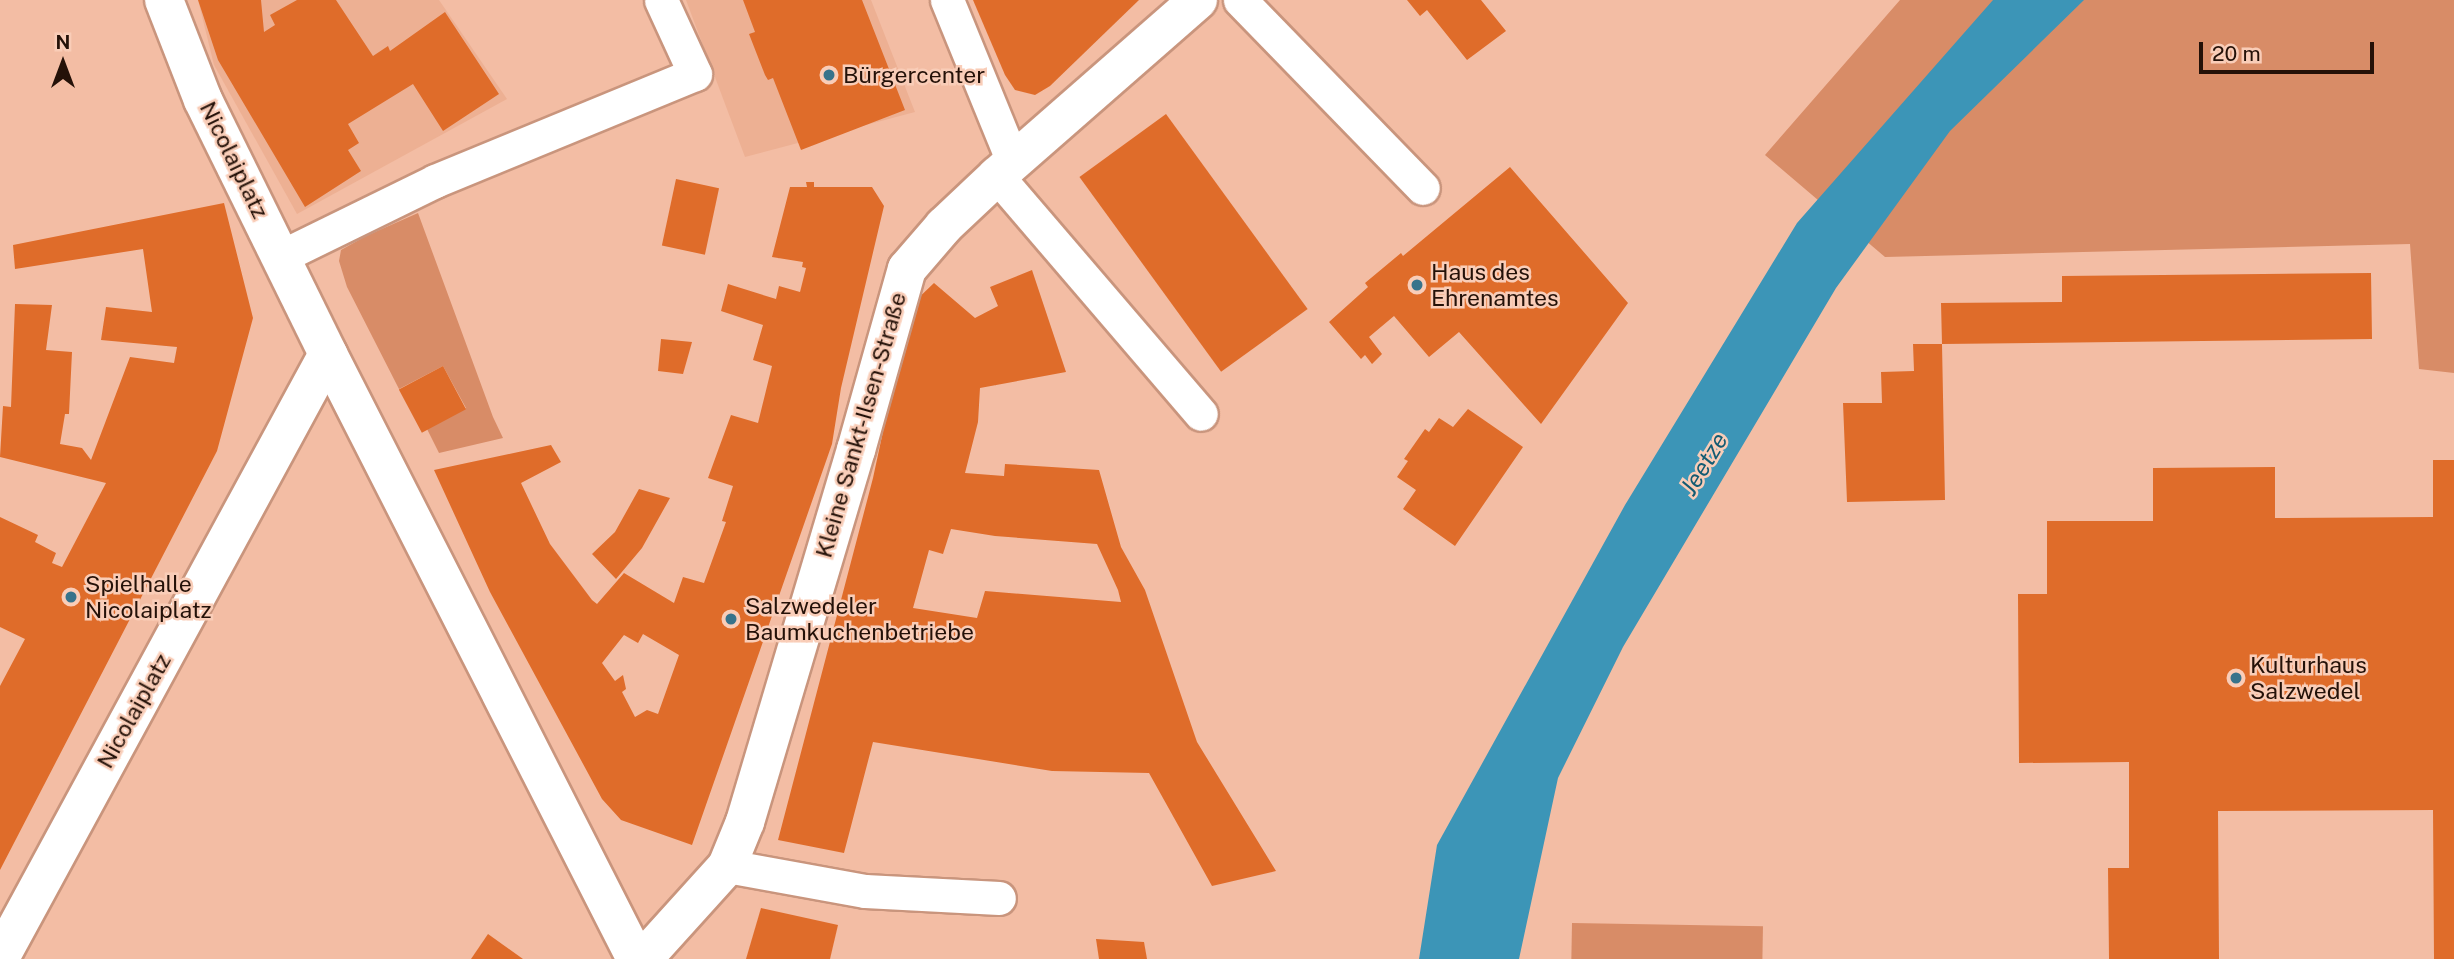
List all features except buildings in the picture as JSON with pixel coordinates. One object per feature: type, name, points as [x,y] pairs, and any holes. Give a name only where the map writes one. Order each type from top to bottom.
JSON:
[{"type":"street","name":"Nicolaiplatz","points":[[164,0],[203,100],[328,354],[636,959]]},
{"type":"street","name":"Kleine Sankt-Ilsen-Straße","points":[[643,959],[727,866],[745,822],[849,476],[906,269],[922,248],[1005,169],[1198,0]]},
{"type":"street","name":"Nicolaiplatz","points":[[0,958],[328,354]]},
{"type":"lane","points":[[282,256],[435,181],[695,74],[661,0]]},
{"type":"lane","points":[[947,0],[1005,169],[1201,414]]},
{"type":"lane","points":[[1240,0],[1423,188]]},
{"type":"lane","points":[[727,866],[865,891],[999,898]]},
{"type":"shaded area","points":[[198,0],[439,0],[507,99],[297,214],[214,65]]},
{"type":"shaded area","name":"Bürgercenter","points":[[686,0],[871,0],[915,112],[745,157]]},
{"type":"shaded area","points":[[1900,0],[2454,0],[2454,373],[2419,369],[2410,244],[1885,257],[1765,155]]},
{"type":"shaded area","points":[[418,213],[503,438],[439,453],[427,429],[466,408],[443,366],[399,389],[347,287],[339,261],[341,250]]},
{"type":"shaded area","points":[[1572,923],[1763,926],[1762,959],[1571,959]]},
{"type":"water","name":"Jeetze","points":[[1993,0],[2084,0],[1950,131],[1836,288],[1623,647],[1558,778],[1519,959],[1419,959],[1437,845],[1625,505],[1797,223]]},
{"type":"place","name":"Bürgercenter","points":[[829,75]]},
{"type":"place","name":"Haus des Ehrenamtes","points":[[1417,285]]},
{"type":"place","name":"Spielhalle Nicolaiplatz","points":[[71,597]]},
{"type":"place","name":"Salzwedeler Baumkuchenbetriebe","points":[[731,619]]},
{"type":"place","name":"Kulturhaus Salzwedel","points":[[2236,678]]}]
